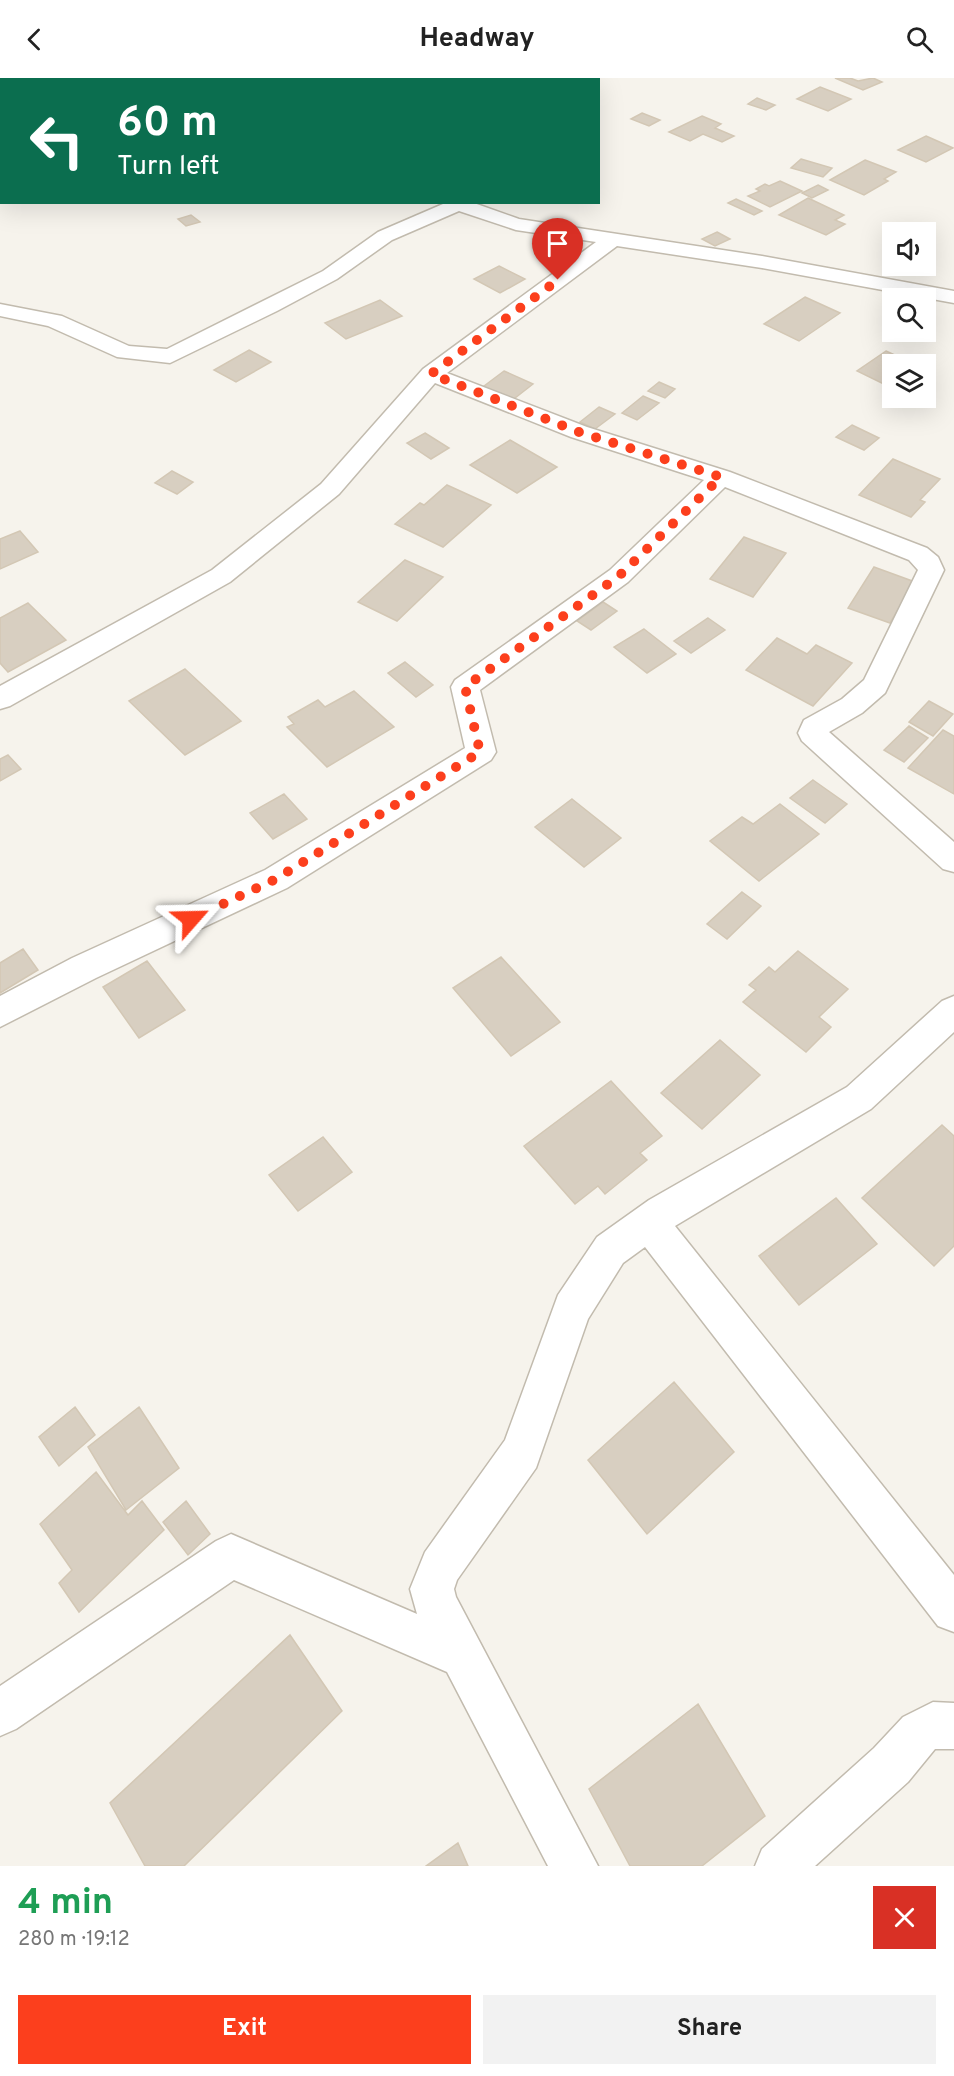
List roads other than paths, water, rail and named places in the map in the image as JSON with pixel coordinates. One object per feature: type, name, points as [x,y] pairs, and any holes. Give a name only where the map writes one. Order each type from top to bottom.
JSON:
[{"type":"street","points":[[0,310],[54,321],[125,352],[170,356],[270,308],[330,275],[385,236],[454,204],[516,224],[762,262],[954,297]]},
{"type":"street","points":[[0,699],[220,576],[330,489],[431,374],[612,240]]},
{"type":"street","points":[[431,374],[579,432],[721,477],[918,554],[929,563],[931,570],[875,686],[852,706],[814,727],[812,734],[954,860]]},
{"type":"street","points":[[0,1012],[84,968],[276,879],[480,752],[465,687],[619,576],[721,477]]},
{"type":"street","points":[[574,1866],[435,1603],[432,1589],[440,1567],[521,1453],[572,1309],[610,1250],[649,1222],[859,1098],[954,1011]]},
{"type":"street","points":[[649,1222],[954,1610]]},
{"type":"street","points":[[0,1713],[231,1556],[463,1656]]},
{"type":"street","points":[[778,1866],[891,1765],[919,1733],[933,1725],[954,1726]]}]
